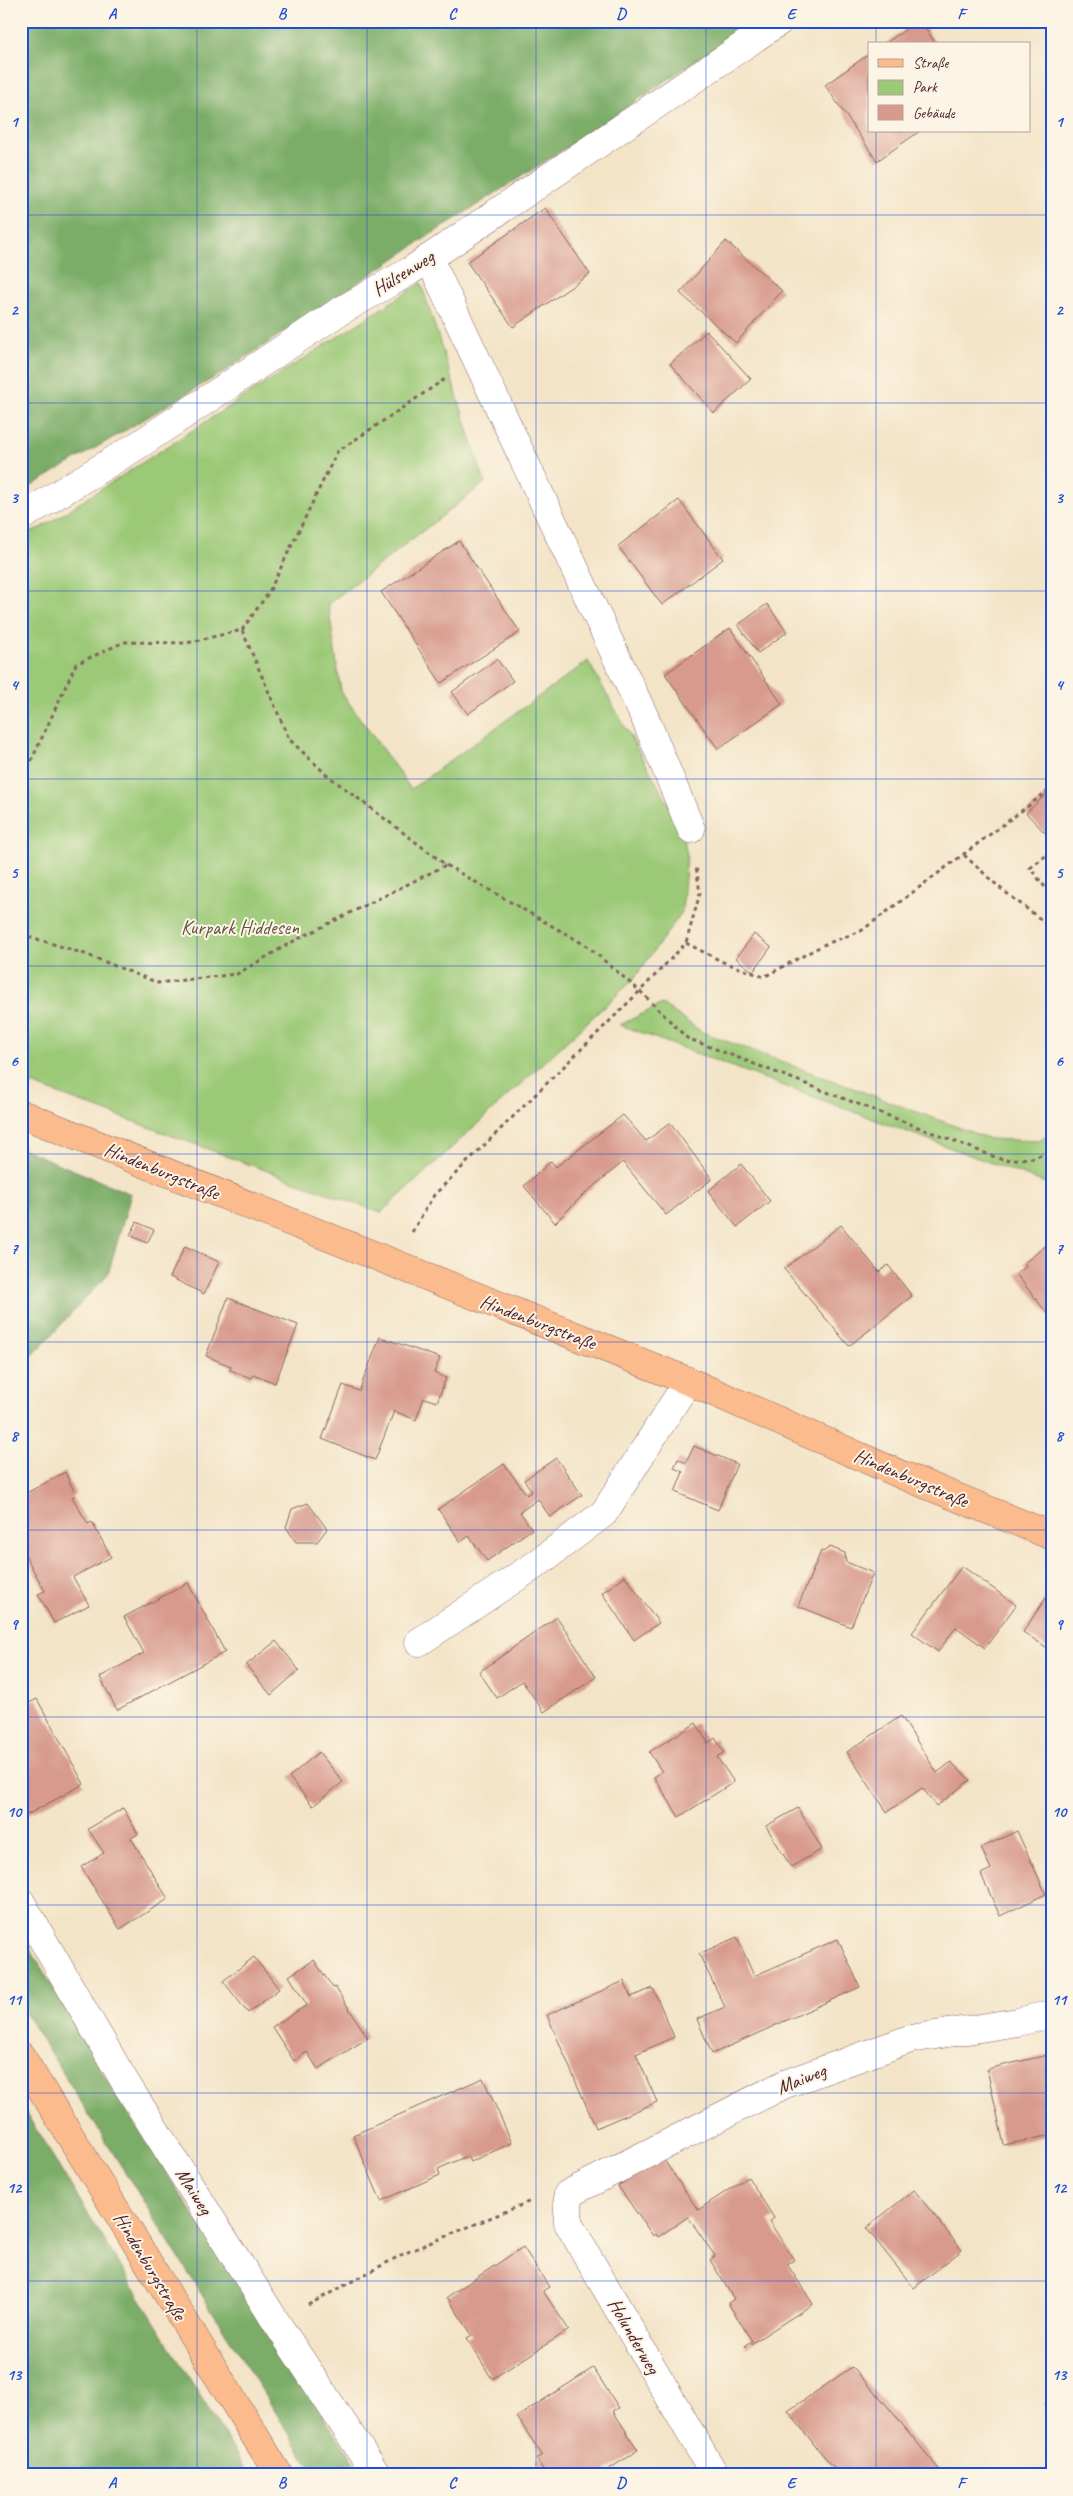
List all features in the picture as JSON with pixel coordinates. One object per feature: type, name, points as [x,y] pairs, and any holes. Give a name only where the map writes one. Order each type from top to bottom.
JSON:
[{"type":"main road","name":"Hindenburgstraße","points":[[21,1114],[688,1381],[902,1475],[1052,1536]]},
{"type":"main road","name":"Hindenburgstraße","points":[[21,2056],[280,2475]]},
{"type":"street","name":"Hülsenweg","points":[[21,517],[140,444],[337,313],[429,258],[780,21]]},
{"type":"street","points":[[429,258],[645,718],[691,829]]},
{"type":"street","points":[[419,1642],[538,1563],[604,1513],[688,1381]]},
{"type":"street","name":"Maiweg","points":[[21,1902],[125,2082],[276,2322],[377,2475]]},
{"type":"street","name":"Maiweg","points":[[568,2194],[784,2084],[910,2039],[1018,2022],[1052,2014]]},
{"type":"street","name":"Holunderweg","points":[[568,2194],[568,2222],[715,2475]]},
{"type":"path","points":[[21,784],[76,664],[124,642],[187,643],[242,630],[269,592],[337,452],[452,374],[479,362]]},
{"type":"path","points":[[242,630],[289,739],[327,775],[446,865],[588,946],[640,991],[687,1038],[1003,1160],[1034,1158],[1052,1150]]},
{"type":"path","points":[[686,943],[723,962],[764,977],[824,945],[861,931],[1052,788]]},
{"type":"path","points":[[412,1231],[434,1195],[686,943],[700,893],[691,829]]},
{"type":"path","points":[[1052,851],[1030,868],[1052,896]]},
{"type":"path","points":[[964,855],[1000,888],[1052,928]]},
{"type":"path","points":[[21,934],[85,954],[158,983],[237,974],[292,942],[446,865]]},
{"type":"path","points":[[276,2322],[403,2254],[534,2199],[568,2194]]},
{"type":"green space","points":[[21,21],[755,21],[569,146],[433,233],[222,373],[21,492]]},
{"type":"green space","name":"Kurpark Hiddesen","points":[[421,283],[485,483],[328,604],[341,692],[411,789],[588,661],[679,823],[687,854],[682,912],[633,980],[381,1213],[21,1080],[21,537],[44,526]]},
{"type":"green space","points":[[662,1004],[702,1032],[990,1139],[1038,1141],[1052,1134],[1052,1180],[1045,1183],[620,1025]]},
{"type":"green space","points":[[21,1148],[131,1194],[108,1274],[21,1368]]},
{"type":"green space","points":[[21,1933],[111,2087],[362,2475],[315,2475],[21,2006]]},
{"type":"green space","points":[[21,2105],[249,2475],[21,2475]]},
{"type":"building","points":[[917,21],[921,21],[935,42],[888,42]]},
{"type":"building","points":[[868,55],[868,132],[919,132],[877,161],[825,85]]},
{"type":"building","points":[[545,208],[590,274],[513,327],[467,262]]},
{"type":"building","points":[[726,241],[782,291],[736,343],[680,293]]},
{"type":"building","points":[[707,331],[751,379],[714,413],[670,364]]},
{"type":"building","points":[[679,500],[723,559],[662,605],[618,546]]},
{"type":"building","points":[[459,541],[520,632],[441,683],[381,592]]},
{"type":"building","points":[[767,604],[787,632],[758,653],[738,625]]},
{"type":"building","points":[[730,628],[782,704],[718,749],[665,674]]},
{"type":"building","points":[[497,659],[513,681],[468,714],[452,692]]},
{"type":"building","points":[[1052,789],[1052,830],[1047,835],[1026,813]]},
{"type":"building","points":[[754,934],[771,947],[753,972],[736,958]]},
{"type":"building","points":[[623,1115],[646,1141],[670,1123],[712,1179],[666,1215],[623,1162],[582,1196],[555,1223],[524,1186],[551,1161],[556,1167]]},
{"type":"building","points":[[741,1164],[770,1201],[737,1227],[708,1191]]},
{"type":"building","points":[[137,1222],[154,1230],[147,1243],[130,1235]]},
{"type":"building","points":[[841,1225],[879,1272],[888,1265],[912,1296],[849,1346],[784,1269]]},
{"type":"building","points":[[1052,1241],[1052,1319],[1016,1274],[1027,1266],[1024,1263]]},
{"type":"building","points":[[185,1246],[219,1262],[204,1294],[170,1277]]},
{"type":"building","points":[[228,1298],[298,1325],[275,1383],[253,1374],[251,1378],[230,1370],[231,1366],[206,1356]]},
{"type":"building","points":[[380,1337],[440,1358],[434,1373],[446,1378],[437,1402],[424,1398],[416,1420],[394,1411],[375,1460],[322,1439],[343,1385],[359,1391]]},
{"type":"building","points":[[694,1446],[737,1464],[718,1510],[675,1492],[683,1472],[674,1468],[678,1459],[686,1463]]},
{"type":"building","points":[[556,1458],[582,1495],[550,1517],[538,1499],[520,1512],[532,1529],[487,1561],[469,1536],[461,1542],[438,1509],[504,1464],[527,1495],[532,1491],[524,1480]]},
{"type":"building","points":[[65,1472],[76,1495],[72,1497],[88,1524],[92,1522],[111,1557],[73,1577],[89,1605],[54,1623],[38,1594],[45,1591],[21,1548],[21,1496]]},
{"type":"building","points":[[308,1503],[327,1529],[317,1542],[296,1542],[286,1527],[292,1509]]},
{"type":"building","points":[[830,1547],[845,1553],[846,1562],[873,1573],[851,1627],[798,1606],[821,1551],[823,1552]]},
{"type":"building","points":[[962,1566],[1016,1605],[985,1648],[956,1627],[938,1652],[912,1633]]},
{"type":"building","points":[[625,1576],[659,1623],[634,1640],[602,1593]]},
{"type":"building","points":[[188,1583],[225,1652],[117,1710],[100,1677],[144,1653],[124,1617]]},
{"type":"building","points":[[1052,1589],[1052,1651],[1023,1632]]},
{"type":"building","points":[[557,1617],[596,1677],[544,1712],[522,1681],[497,1698],[479,1672]]},
{"type":"building","points":[[276,1641],[299,1670],[271,1695],[246,1665]]},
{"type":"building","points":[[37,1699],[84,1784],[21,1818],[21,1707]]},
{"type":"building","points":[[901,1716],[937,1773],[951,1762],[970,1780],[937,1806],[922,1788],[887,1812],[847,1752]]},
{"type":"building","points":[[696,1723],[708,1743],[715,1738],[724,1752],[717,1757],[734,1782],[679,1817],[654,1777],[662,1772],[649,1752]]},
{"type":"building","points":[[319,1752],[343,1782],[313,1806],[289,1777]]},
{"type":"building","points":[[123,1808],[138,1834],[131,1838],[168,1899],[120,1929],[81,1867],[104,1853],[88,1829]]},
{"type":"building","points":[[798,1808],[822,1849],[791,1867],[766,1826]]},
{"type":"building","points":[[1017,1831],[1046,1894],[1000,1916],[981,1874],[991,1869],[981,1848]]},
{"type":"building","points":[[737,1937],[754,1976],[838,1939],[860,1987],[712,2054],[697,2019],[725,2007],[699,1954]]},
{"type":"building","points":[[254,1957],[279,1989],[248,2013],[223,1981]]},
{"type":"building","points":[[314,1960],[333,1988],[335,1987],[368,2038],[318,2069],[307,2052],[294,2061],[272,2027],[307,2005],[289,1976]]},
{"type":"building","points":[[624,1981],[631,1997],[653,1988],[674,2037],[636,2054],[657,2102],[596,2128],[547,2015]]},
{"type":"building","points":[[1052,2054],[1052,2135],[1004,2145],[987,2069]]},
{"type":"building","points":[[483,2078],[512,2143],[470,2162],[467,2156],[438,2169],[440,2175],[381,2201],[353,2135]]},
{"type":"building","points":[[662,2157],[698,2210],[748,2177],[774,2218],[769,2221],[794,2260],[787,2264],[813,2304],[746,2347],[745,2345],[752,2341],[728,2303],[734,2299],[710,2260],[715,2256],[688,2217],[658,2237],[656,2234],[653,2236],[618,2186]]},
{"type":"building","points":[[914,2190],[962,2250],[914,2288],[866,2228]]},
{"type":"building","points":[[523,2247],[549,2287],[543,2291],[569,2330],[492,2379],[467,2338],[472,2335],[447,2297]]},
{"type":"building","points":[[852,2367],[884,2402],[942,2473],[841,2475],[816,2447],[788,2411]]},
{"type":"building","points":[[593,2368],[619,2408],[613,2411],[638,2450],[600,2475],[547,2475],[536,2459],[542,2455],[517,2417]]},
{"type":"building","points":[[1052,2399],[1052,2415],[1045,2403]]}]
